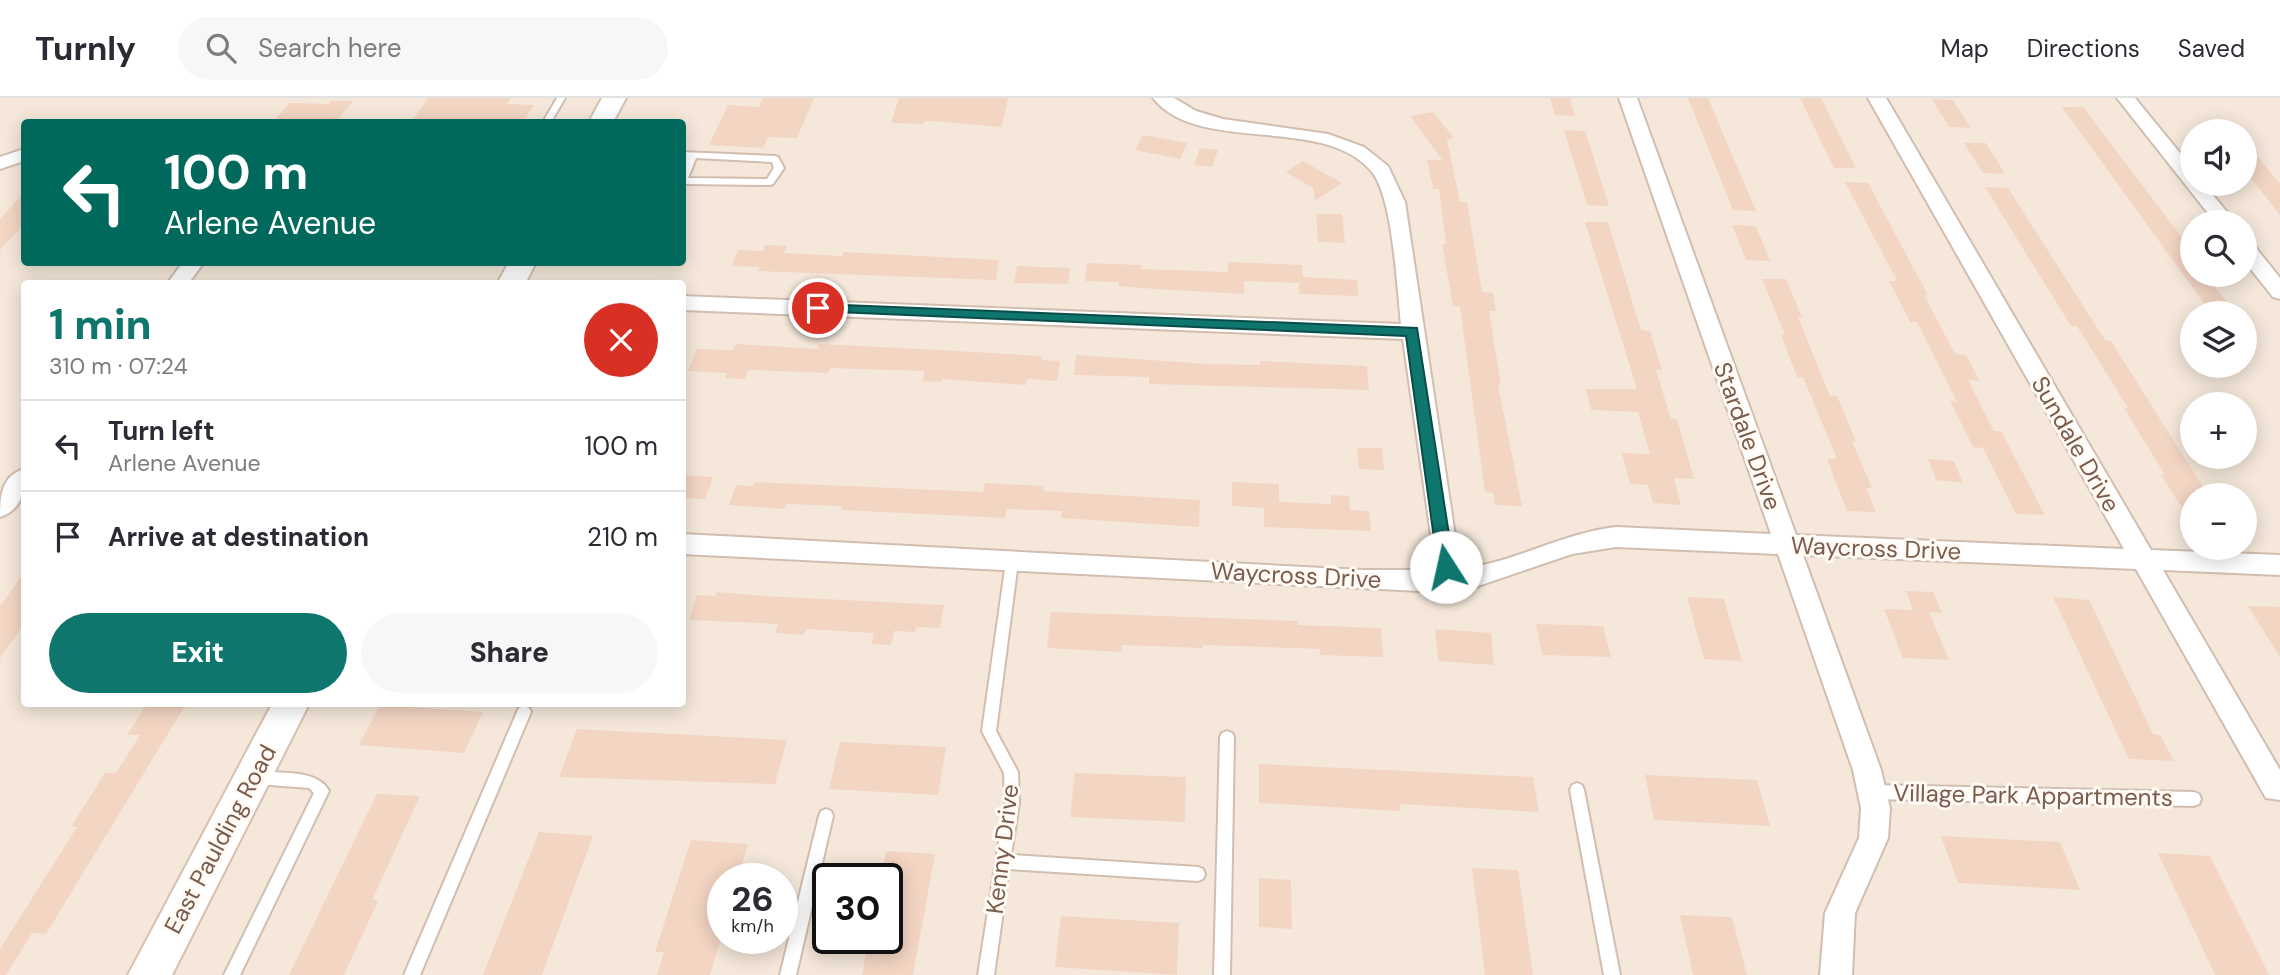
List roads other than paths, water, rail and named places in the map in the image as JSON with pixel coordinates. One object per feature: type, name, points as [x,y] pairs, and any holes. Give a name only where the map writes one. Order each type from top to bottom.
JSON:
[{"type":"main road","points":[[603,119],[614,98]]},
{"type":"main road","name":"East Paulding Road","points":[[149,975],[289,707]]},
{"type":"street","points":[[1162,98],[1188,115],[1216,125],[1320,137],[1343,144],[1369,160],[1392,191],[1444,556],[1451,580]]},
{"type":"street","name":"Stardale Drive","points":[[1628,98],[1859,746],[1871,792],[1876,814],[1874,832],[1869,852],[1851,884],[1840,914],[1835,952],[1836,975]]},
{"type":"street","name":"Sundale Drive","points":[[1877,98],[2276,789]]},
{"type":"street","points":[[2126,98],[2180,167]]},
{"type":"street","points":[[2204,196],[2215,210]]},
{"type":"street","points":[[2257,263],[2280,292]]},
{"type":"street","points":[[180,280],[191,266]]},
{"type":"street","points":[[686,303],[1412,332]]},
{"type":"street","points":[[0,508],[18,480]]},
{"type":"street","name":"Waycross Drive","points":[[686,544],[903,552],[1012,562],[1451,580],[1502,572],[1556,547],[1599,537],[2280,565]]},
{"type":"lane","points":[[549,119],[561,98]]},
{"type":"lane","points":[[686,181],[770,182],[779,168],[775,159],[687,155]]},
{"type":"lane","name":"Kenny Drive","points":[[986,975],[1013,787],[1008,765],[989,731],[1012,562]]},
{"type":"lane","points":[[412,975],[524,712]]},
{"type":"lane","points":[[1222,975],[1227,737]]},
{"type":"lane","points":[[232,975],[322,790],[312,782],[252,778]]},
{"type":"lane","points":[[1577,790],[1612,975]]},
{"type":"lane","name":"Village Park Appartments","points":[[1871,792],[2194,799]]},
{"type":"lane","points":[[788,975],[826,816]]},
{"type":"lane","points":[[1003,862],[1198,874]]}]
